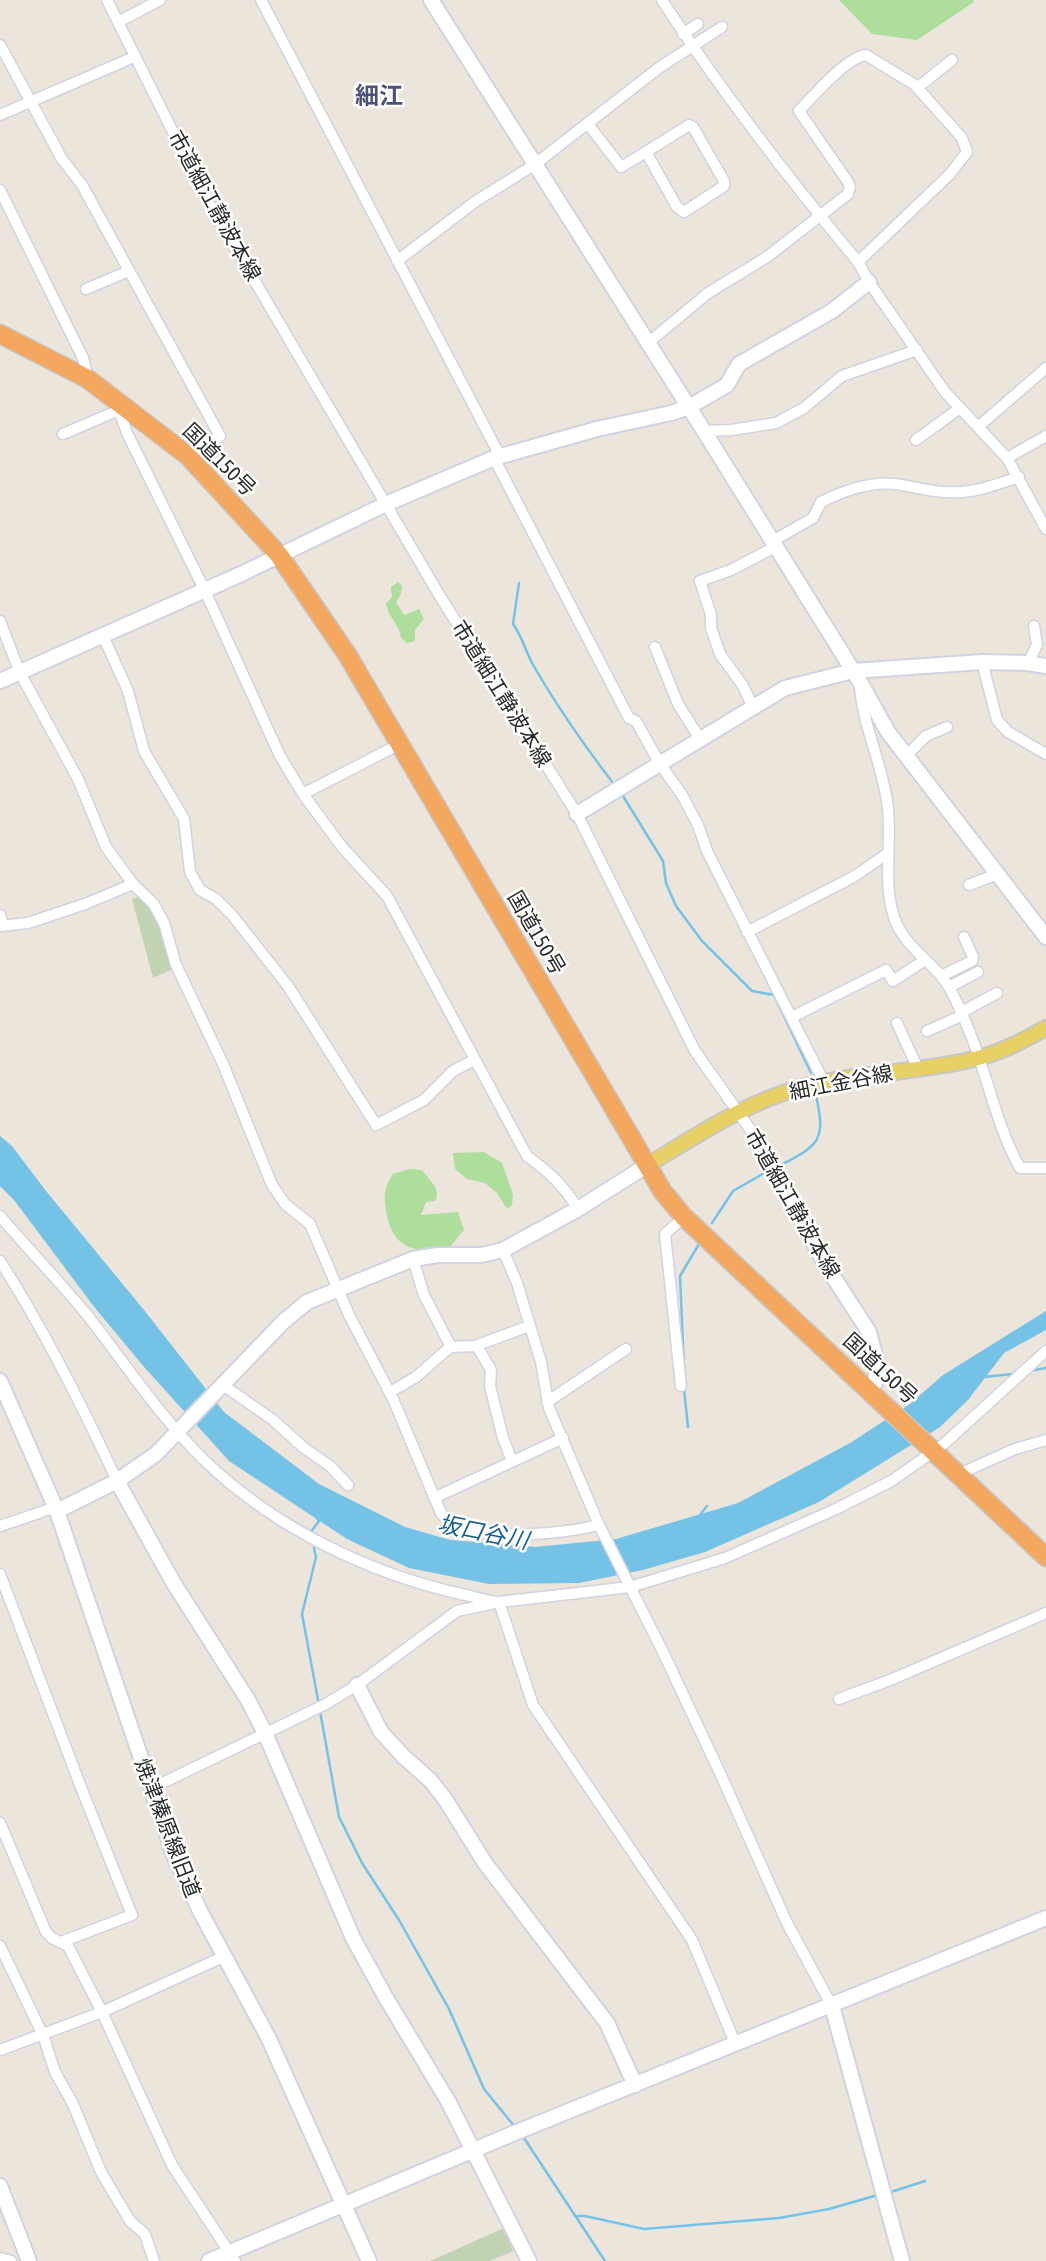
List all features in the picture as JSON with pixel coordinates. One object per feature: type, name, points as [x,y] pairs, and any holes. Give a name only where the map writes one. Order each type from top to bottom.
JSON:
[{"type":"highway","name":"国道150号","points":[[0,334],[88,379],[118,405],[188,456],[279,555],[348,656],[663,1192],[684,1217],[1046,1557]]},
{"type":"main road","name":"細江金谷線","points":[[646,1167],[738,1111],[782,1093],[824,1082],[979,1058],[1006,1049],[1046,1028]]},
{"type":"street","name":"市道細江静波本線","points":[[107,0],[207,200],[440,598],[577,814],[695,1051],[764,1149],[825,1264],[869,1332],[877,1363],[876,1380],[871,1391]]},
{"type":"street","points":[[117,22],[160,0]]},
{"type":"street","points":[[261,0],[629,718],[636,721],[698,825],[707,851],[824,1082]]},
{"type":"street","points":[[431,0],[704,430],[888,732],[1046,937]]},
{"type":"street","points":[[662,0],[692,46],[820,216],[859,262],[869,282],[944,392],[1007,458],[1046,529]]},
{"type":"street","points":[[683,34],[698,24]]},
{"type":"street","points":[[397,261],[475,201],[534,165],[660,67],[722,27]]},
{"type":"street","points":[[0,45],[62,159],[82,185],[220,436],[188,456]]},
{"type":"street","points":[[648,343],[708,293],[767,257],[848,194],[850,187],[799,111],[839,72],[861,55],[866,55],[917,88],[962,138],[967,152],[950,174],[859,262]]},
{"type":"street","points":[[0,114],[134,57]]},
{"type":"street","points":[[917,88],[951,60]]},
{"type":"street","points":[[588,124],[621,167],[690,125],[724,181],[724,186],[684,212],[677,206],[646,152]]},
{"type":"street","points":[[0,190],[83,358],[88,379]]},
{"type":"street","points":[[86,289],[129,271]]},
{"type":"street","points":[[0,681],[205,591],[386,504],[497,457],[550,441],[689,407],[727,384],[739,364],[832,311],[869,282]]},
{"type":"street","points":[[704,430],[731,430],[776,423],[804,408],[842,376],[917,350]]},
{"type":"street","points":[[978,426],[1046,368]]},
{"type":"street","points":[[63,434],[118,405],[127,433],[205,591],[280,756],[303,794],[342,847],[387,897],[527,1156],[565,1188],[578,1209]]},
{"type":"street","points":[[916,440],[960,408]]},
{"type":"street","points":[[1007,458],[1046,436]]},
{"type":"street","points":[[752,707],[743,686],[720,653],[700,580],[731,570],[773,545],[813,518],[821,502],[866,485],[893,484],[929,491],[959,492],[981,489],[1019,477]]},
{"type":"street","points":[[0,621],[20,673],[78,779],[106,846],[134,884],[153,904],[164,923],[176,965],[223,1064],[272,1185],[285,1204],[310,1224],[367,1352],[390,1392],[434,1498],[447,1519],[459,1527],[482,1531],[528,1533],[572,1531],[599,1525]]},
{"type":"street","points":[[1028,663],[1037,645],[1034,626]]},
{"type":"street","points":[[103,636],[128,691],[144,751],[184,819],[190,872],[200,890],[216,899],[232,915],[288,986],[376,1125],[424,1100],[453,1071],[474,1060]]},
{"type":"street","points":[[655,646],[678,704],[700,739]]},
{"type":"street","points":[[577,814],[785,688],[856,676],[982,662],[1046,666]]},
{"type":"street","points":[[982,662],[997,720],[1009,732],[1046,754]]},
{"type":"street","points":[[856,676],[861,706],[885,788],[888,810],[888,895],[896,922],[910,946],[949,986],[970,1031],[1020,1168],[1046,1168]]},
{"type":"street","points":[[906,756],[926,736],[947,727]]},
{"type":"street","points":[[303,794],[400,744]]},
{"type":"street","points":[[747,932],[855,876],[888,853]]},
{"type":"street","points":[[969,886],[997,874]]},
{"type":"street","points":[[1,922],[28,923],[134,884]]},
{"type":"street","points":[[941,976],[972,961],[973,957],[964,937]]},
{"type":"street","points":[[792,1017],[886,970],[893,981],[925,960]]},
{"type":"street","points":[[949,986],[978,972]]},
{"type":"street","points":[[927,1031],[997,993]]},
{"type":"street","points":[[897,1023],[918,1069]]},
{"type":"street","points":[[0,1526],[57,1509],[117,1481],[156,1454],[296,1309],[413,1259],[438,1255],[481,1255],[503,1250],[578,1209],[646,1167]]},
{"type":"street","points":[[0,1216],[85,1313],[177,1432],[207,1463],[256,1503],[301,1531],[362,1563],[408,1580],[499,1602]]},
{"type":"street","points":[[681,1386],[665,1234],[684,1217]]},
{"type":"street","points":[[503,1250],[517,1283],[541,1362],[547,1402],[599,1525],[720,1773],[787,1923],[832,2006],[902,2261]]},
{"type":"street","points":[[413,1259],[424,1295],[451,1347]]},
{"type":"street","points":[[0,1261],[25,1299],[70,1383],[117,1481],[173,1582],[248,1700],[265,1733],[353,1938],[448,2101],[529,2261]]},
{"type":"street","points":[[390,1392],[416,1377],[451,1347],[477,1346],[528,1326]]},
{"type":"street","points":[[477,1346],[491,1370],[490,1386],[503,1438],[512,1461]]},
{"type":"street","points":[[547,1402],[626,1349]]},
{"type":"street","points":[[150,1788],[314,1711],[357,1685],[457,1611],[499,1602],[629,1585],[725,1558],[787,1532],[893,1480],[933,1450],[1046,1351]]},
{"type":"street","name":"焼津榛原線旧道","points":[[0,1381],[57,1509],[150,1788],[182,1874],[268,2037],[369,2261]]},
{"type":"street","points":[[222,1387],[273,1420],[303,1447],[331,1466],[348,1485]]},
{"type":"street","points":[[434,1498],[563,1438]]},
{"type":"street","points":[[959,1474],[1046,1440]]},
{"type":"street","points":[[0,1574],[132,1915],[61,1942]]},
{"type":"street","points":[[499,1602],[533,1705],[692,1940],[736,2045]]},
{"type":"street","points":[[839,1699],[1046,1613]]},
{"type":"street","points":[[357,1685],[381,1732],[430,1780],[445,1799],[485,1863],[607,2023],[635,2085]]},
{"type":"street","points":[[0,1823],[46,1932],[51,1938],[68,1946],[102,2012],[173,2165],[233,2257]]},
{"type":"street","points":[[209,2261],[233,2257],[344,2205],[472,2151],[1046,1918]]},
{"type":"street","points":[[0,1946],[43,2035],[55,2072],[73,2104],[101,2172],[130,2221],[145,2234],[154,2261]]},
{"type":"street","points":[[0,2050],[102,2012],[225,1956]]},
{"type":"street","points":[[0,2186],[29,2261]]},
{"type":"street","points":[[0,2259],[10,2261]]},
{"type":"green space","points":[[839,0],[974,2],[917,40],[872,34]]},
{"type":"green space","points":[[398,582],[402,586],[396,602],[404,615],[419,609],[424,619],[415,630],[415,641],[407,643],[401,638],[386,603],[392,597],[391,587]]},
{"type":"green space","points":[[140,896],[160,922],[173,969],[153,978],[132,899]]},
{"type":"green space","points":[[484,1152],[502,1163],[513,1195],[512,1205],[507,1209],[497,1193],[485,1183],[467,1179],[455,1169],[453,1153]]},
{"type":"green space","points":[[409,1169],[422,1170],[437,1192],[435,1201],[426,1202],[421,1215],[458,1212],[464,1230],[449,1248],[415,1249],[399,1241],[393,1233],[386,1210],[385,1191],[393,1174]]},
{"type":"green space","points":[[504,2228],[513,2251],[490,2261],[430,2261]]},
{"type":"water","points":[[0,1136],[12,1146],[224,1412],[319,1484],[405,1527],[450,1540],[535,1547],[616,1539],[738,1503],[850,1443],[910,1404],[943,1375],[1046,1311],[1046,1330],[1004,1353],[968,1400],[940,1427],[819,1502],[705,1552],[643,1570],[579,1583],[489,1584],[409,1568],[347,1539],[229,1461],[95,1308],[14,1200],[0,1186]]},
{"type":"waterway","points":[[519,583],[513,624],[551,694],[613,783]]},
{"type":"waterway","points":[[623,796],[663,861],[666,883],[676,906],[702,941],[752,991],[774,995],[811,1073]]},
{"type":"waterway","points":[[777,1167],[802,1154],[816,1141],[820,1124],[816,1096]]},
{"type":"waterway","points":[[712,1223],[733,1191],[768,1171]]},
{"type":"waterway","points":[[684,1368],[680,1276],[699,1244]]},
{"type":"waterway","points":[[1029,1371],[1046,1368]]},
{"type":"waterway","points":[[984,1377],[1012,1374]]},
{"type":"waterway","points":[[684,1389],[688,1427]]},
{"type":"waterway","points":[[700,1515],[707,1506]]},
{"type":"waterway","points":[[310,1533],[319,1521],[317,1518]]},
{"type":"waterway","points":[[314,1548],[316,1557],[302,1614],[319,1705]]},
{"type":"waterway","points":[[320,1711],[339,1817],[362,1863],[399,1920],[449,2009],[484,2089],[515,2127]]},
{"type":"waterway","points":[[522,2135],[605,2261]]},
{"type":"waterway","points":[[888,2193],[925,2181]]},
{"type":"waterway","points":[[578,2216],[644,2229],[779,2218],[829,2209],[878,2195]]},
{"type":"district","name":"細江","points":[[379,96]]},
{"type":"water label","name":"坂口谷川","points":[[483,1533]]}]
